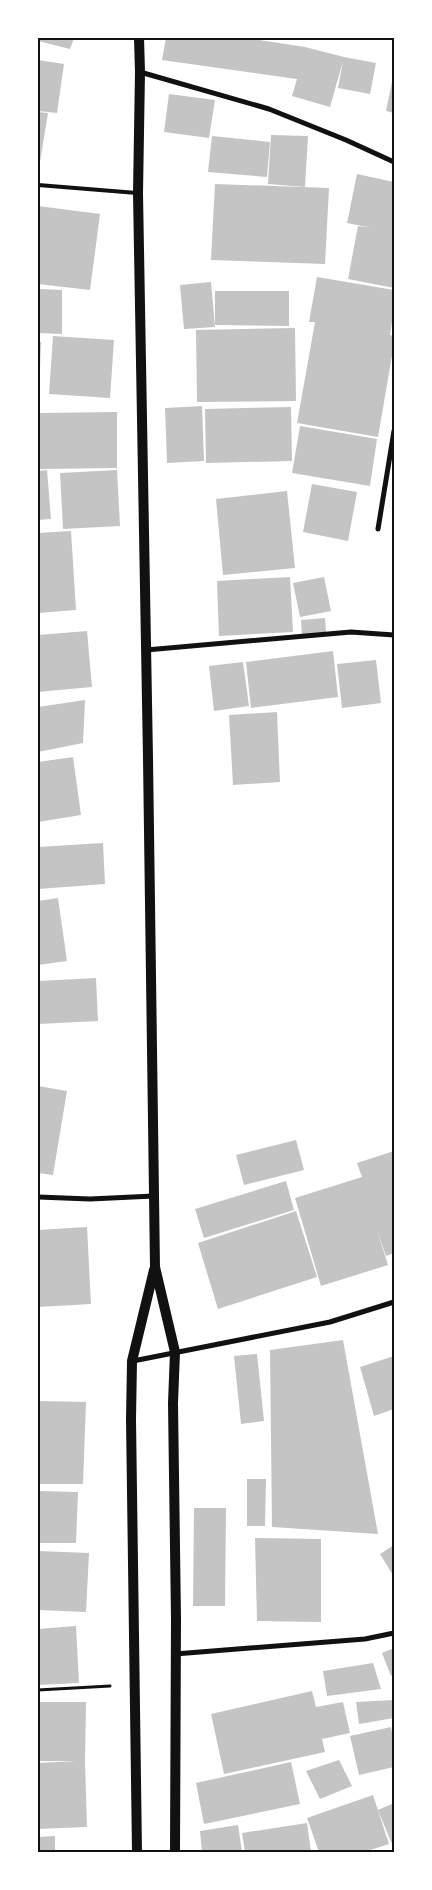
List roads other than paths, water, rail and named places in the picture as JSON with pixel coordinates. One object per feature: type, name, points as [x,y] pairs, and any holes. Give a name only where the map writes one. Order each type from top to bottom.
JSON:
[{"type":"main road","points":[[139,38],[138,193],[155,1267],[175,1352],[173,1403],[175,1504],[174,1852]]},
{"type":"main road","points":[[137,1852],[131,1420],[132,1361],[155,1267]]},
{"type":"street","points":[[140,72],[270,109],[394,162]]},
{"type":"street","points":[[378,529],[394,431]]},
{"type":"street","points":[[146,650],[351,632],[394,635]]},
{"type":"street","points":[[38,1198],[90,1199],[154,1196]]},
{"type":"street","points":[[132,1361],[330,1322],[394,1302]]},
{"type":"street","points":[[175,1654],[365,1639],[394,1633]]},
{"type":"lane","points":[[38,185],[138,193]]}]
